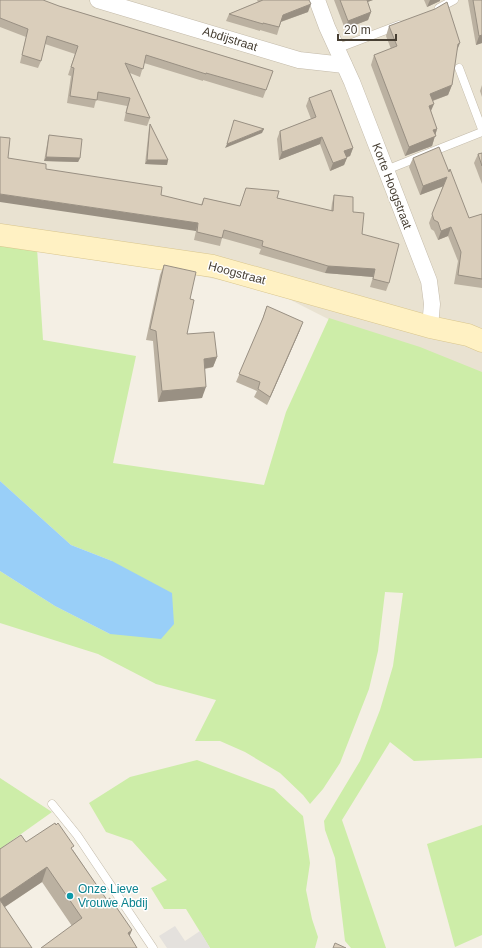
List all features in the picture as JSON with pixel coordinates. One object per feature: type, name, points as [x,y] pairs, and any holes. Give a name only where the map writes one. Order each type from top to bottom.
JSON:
[{"type":"street","name":"Abdijstraat","points":[[98,0],[114,3],[299,60],[344,65]]},
{"type":"street","name":"Korte Hoogstraat","points":[[317,0],[336,49],[352,82],[429,282],[432,304],[430,327]]},
{"type":"street","name":"Hoogstraat","points":[[0,235],[212,266],[430,327],[477,336]]},
{"type":"lane","points":[[433,10],[454,0]]},
{"type":"lane","points":[[336,49],[406,23]]},
{"type":"lane","points":[[459,68],[482,129]]},
{"type":"lane","points":[[386,170],[482,132]]},
{"type":"lane","points":[[52,804],[77,834],[153,948]]},
{"type":"shaded area","points":[[0,0],[482,0],[482,430],[401,356],[273,291],[0,234]]},
{"type":"shaded area","points":[[175,926],[185,941],[200,931],[210,948],[167,948],[159,936]]},
{"type":"green space","points":[[0,243],[37,248],[43,340],[136,356],[113,463],[264,485],[286,412],[329,318],[420,347],[482,372],[482,758],[414,761],[390,742],[342,820],[386,948],[351,948],[345,941],[335,858],[325,830],[324,821],[360,761],[380,710],[393,666],[403,593],[385,592],[378,651],[369,689],[340,763],[323,789],[310,804],[303,795],[280,773],[245,752],[220,741],[195,741],[216,700],[156,684],[98,654],[0,623],[0,571],[55,606],[110,634],[112,561],[71,545],[0,481]]},
{"type":"green space","points":[[197,760],[274,789],[303,816],[310,863],[306,890],[312,919],[318,937],[315,948],[210,948],[186,909],[164,909],[151,888],[167,880],[132,841],[106,832],[89,803],[130,777]]},
{"type":"green space","points":[[0,778],[52,812],[0,849]]},
{"type":"green space","points":[[482,825],[482,935],[455,947],[427,844]]},
{"type":"water","points":[[0,481],[71,545],[112,561],[172,593],[174,624],[161,639],[110,634],[55,606],[0,571]]},
{"type":"building","points":[[0,0],[43,0],[273,71],[266,90],[206,74],[146,55],[143,69],[125,63],[150,118],[126,113],[130,98],[98,92],[97,100],[70,96],[74,68],[71,67],[78,46],[47,36],[41,61],[22,55],[28,29],[0,18]]},
{"type":"building","points":[[263,0],[309,0],[311,4],[283,15],[279,27],[229,14]]},
{"type":"building","points":[[340,0],[367,0],[371,12],[348,21]]},
{"type":"building","points":[[473,0],[482,0],[482,35],[479,36]]},
{"type":"building","points":[[447,2],[460,43],[458,44],[452,85],[430,94],[434,104],[429,106],[437,129],[433,130],[436,136],[409,147],[374,55],[397,46],[389,26],[435,9]]},
{"type":"building","points":[[331,90],[353,148],[344,151],[347,158],[333,163],[322,137],[282,152],[280,131],[316,117],[309,98]]},
{"type":"building","points":[[234,120],[264,129],[227,144]]},
{"type":"building","points":[[150,124],[168,160],[147,160]]},
{"type":"building","points":[[49,135],[82,139],[80,158],[46,157]]},
{"type":"building","points":[[0,137],[10,138],[8,158],[46,164],[46,169],[162,187],[161,195],[202,205],[204,198],[240,206],[246,188],[279,191],[277,198],[333,211],[334,195],[353,197],[353,212],[364,213],[362,234],[399,244],[389,283],[373,279],[375,269],[328,266],[262,246],[263,241],[224,230],[222,238],[197,232],[198,223],[0,194]]},
{"type":"building","points":[[439,147],[449,172],[450,169],[469,218],[482,214],[482,279],[458,275],[461,252],[451,227],[441,231],[438,222],[434,220],[432,214],[447,177],[423,186],[413,158]]},
{"type":"building","points":[[482,153],[482,166],[478,154]]},
{"type":"building","points":[[164,265],[196,272],[190,299],[194,300],[187,334],[214,332],[217,357],[204,359],[206,387],[162,391],[156,331],[150,329]]},
{"type":"building","points":[[267,306],[303,322],[270,397],[258,389],[260,382],[239,374]]},
{"type":"building","name":"Onze Lieve Vrouwe Abdij","points":[[55,823],[56,825],[58,823],[74,846],[71,848],[107,900],[110,898],[132,930],[128,933],[137,948],[41,948],[82,918],[47,867],[0,899],[0,849],[21,835],[26,842]]},
{"type":"building","points":[[0,900],[32,948],[0,948]]},
{"type":"building","points":[[335,943],[346,948],[333,948]]},
{"type":"place","name":"Onze Lieve Vrouwe Abdij","points":[[70,896]]}]
